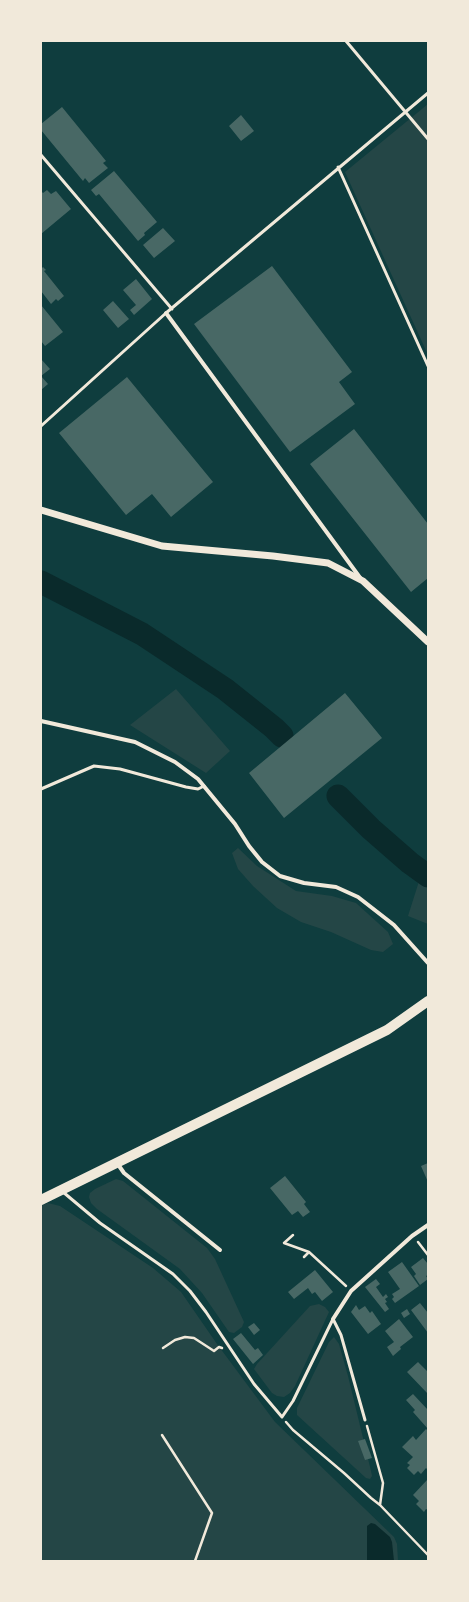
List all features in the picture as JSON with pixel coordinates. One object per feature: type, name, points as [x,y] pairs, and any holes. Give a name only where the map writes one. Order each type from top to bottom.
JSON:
[{"type":"main road","points":[[41,1200],[388,1030],[428,1001]]},
{"type":"street","points":[[166,313],[363,581],[428,642]]},
{"type":"street","points":[[41,510],[162,546],[273,556],[328,563],[363,581]]},
{"type":"street","points":[[41,721],[136,742],[175,762],[204,786],[235,824],[249,846],[262,862],[280,876],[304,882],[336,887],[358,897],[394,925],[428,963]]},
{"type":"street","points":[[117,1162],[124,1173],[220,1250]]},
{"type":"street","points":[[333,1319],[351,1290],[412,1236],[428,1225]]},
{"type":"lane","points":[[346,41],[428,139]]},
{"type":"lane","points":[[41,426],[166,313],[172,310],[338,167],[428,93]]},
{"type":"lane","points":[[41,155],[172,310]]},
{"type":"lane","points":[[338,167],[428,366]]},
{"type":"lane","points":[[41,789],[94,766],[120,769],[186,787],[198,789],[204,786]]},
{"type":"lane","points":[[62,1191],[100,1223],[173,1274],[190,1291],[206,1312],[254,1384],[282,1417],[293,1401],[333,1319]]},
{"type":"lane","points":[[333,1319],[340,1335],[365,1420]]},
{"type":"path","points":[[292,1235],[284,1243],[309,1252],[351,1290]]},
{"type":"path","points":[[412,1236],[422,1246],[428,1255]]},
{"type":"path","points":[[304,1257],[309,1252]]},
{"type":"path","points":[[163,1348],[175,1340],[185,1337],[194,1338],[214,1351],[219,1348],[230,1349]]},
{"type":"path","points":[[282,1417],[293,1430],[380,1505],[428,1554]]},
{"type":"path","points":[[365,1420],[383,1483],[380,1505]]},
{"type":"path","points":[[162,1435],[212,1513],[195,1561]]},
{"type":"shaded area","points":[[428,104],[428,355],[345,172]]},
{"type":"shaded area","points":[[176,689],[230,751],[206,773],[130,725]]},
{"type":"shaded area","points":[[238,848],[257,866],[296,891],[332,896],[356,903],[388,932],[393,944],[383,952],[371,950],[331,932],[301,922],[277,908],[253,886],[238,869],[232,853]]},
{"type":"shaded area","points":[[421,875],[428,880],[428,924],[408,916]]},
{"type":"shaded area","points":[[116,1179],[123,1181],[207,1248],[215,1259],[244,1322],[242,1327],[234,1333],[229,1332],[202,1293],[180,1269],[97,1209],[91,1203],[89,1197],[90,1193]]},
{"type":"shaded area","points":[[48,1203],[60,1206],[153,1268],[181,1292],[217,1344],[275,1422],[394,1537],[397,1544],[398,1561],[41,1561],[41,1205]]},
{"type":"shaded area","points":[[319,1304],[325,1307],[329,1312],[295,1386],[290,1393],[284,1397],[277,1396],[272,1393],[254,1369],[310,1306]]},
{"type":"shaded area","points":[[334,1337],[339,1344],[348,1376],[371,1471],[372,1476],[370,1479],[366,1478],[297,1415],[297,1408],[329,1342]]},
{"type":"shaded area","points":[[371,1523],[375,1524],[390,1537],[394,1561],[367,1561],[367,1526]]},
{"type":"building","points":[[62,107],[106,161],[103,163],[108,168],[89,183],[85,178],[83,181],[41,130],[41,124]]},
{"type":"building","points":[[241,115],[254,131],[241,141],[229,126]]},
{"type":"building","points":[[114,171],[157,222],[144,233],[145,235],[138,241],[99,194],[96,196],[91,190]]},
{"type":"building","points":[[47,190],[51,194],[56,191],[71,209],[41,234],[41,191],[43,193]]},
{"type":"building","points":[[163,228],[175,241],[154,258],[143,245]]},
{"type":"building","points":[[272,266],[352,372],[339,382],[355,404],[290,452],[194,324]]},
{"type":"building","points":[[43,267],[46,270],[44,271],[64,296],[58,301],[56,299],[51,304],[41,291],[41,269]]},
{"type":"building","points":[[136,279],[152,299],[134,315],[130,310],[136,305],[123,290]]},
{"type":"building","points":[[113,301],[129,319],[118,328],[103,310]]},
{"type":"building","points":[[41,305],[63,332],[45,346],[41,341]]},
{"type":"building","points":[[41,359],[50,369],[41,376]]},
{"type":"building","points":[[41,376],[48,384],[41,390]]},
{"type":"building","points":[[127,377],[213,482],[171,517],[152,494],[126,515],[59,433]]},
{"type":"building","points":[[354,429],[428,524],[428,578],[411,592],[310,464]]},
{"type":"building","points":[[345,693],[382,738],[284,818],[249,773]]},
{"type":"building","points":[[428,1163],[428,1182],[421,1166]]},
{"type":"building","points":[[285,1176],[306,1202],[304,1204],[310,1212],[303,1217],[298,1211],[292,1215],[270,1188]]},
{"type":"building","points":[[423,1258],[428,1264],[428,1275],[426,1276],[428,1279],[420,1285],[414,1276],[416,1274],[411,1267]]},
{"type":"building","points":[[402,1262],[419,1286],[395,1303],[392,1299],[394,1297],[392,1294],[400,1289],[388,1272]]},
{"type":"building","points":[[315,1270],[333,1292],[322,1301],[315,1292],[312,1294],[308,1288],[294,1299],[288,1292]]},
{"type":"building","points":[[376,1279],[380,1284],[376,1287],[383,1297],[386,1294],[388,1297],[385,1299],[387,1302],[385,1303],[389,1309],[385,1312],[365,1287]]},
{"type":"building","points":[[420,1303],[428,1313],[428,1333],[411,1310]]},
{"type":"building","points":[[356,1305],[359,1310],[365,1306],[370,1313],[372,1311],[381,1324],[368,1334],[351,1312]]},
{"type":"building","points":[[407,1309],[410,1314],[404,1318],[401,1313]]},
{"type":"building","points":[[399,1319],[413,1337],[400,1347],[401,1349],[393,1356],[387,1347],[394,1342],[385,1331]]},
{"type":"building","points":[[254,1323],[260,1330],[254,1335],[248,1327]]},
{"type":"building","points":[[241,1333],[255,1350],[258,1348],[263,1355],[253,1364],[233,1339]]},
{"type":"building","points":[[418,1362],[428,1372],[428,1394],[407,1372]]},
{"type":"building","points":[[413,1394],[428,1410],[428,1429],[413,1412],[415,1410],[406,1400]]},
{"type":"building","points":[[426,1429],[428,1431],[428,1470],[426,1468],[421,1474],[418,1471],[414,1475],[407,1468],[410,1465],[407,1463],[413,1457],[402,1447],[413,1436],[416,1440]]},
{"type":"building","points":[[365,1439],[372,1458],[365,1460],[358,1441]]},
{"type":"building","points":[[428,1479],[428,1510],[426,1509],[424,1512],[416,1504],[419,1501],[413,1495]]},
{"type":"waterway","points":[[41,582],[142,634],[225,689],[282,736]]},
{"type":"waterway","points":[[338,796],[371,829],[410,863],[428,876]]}]
